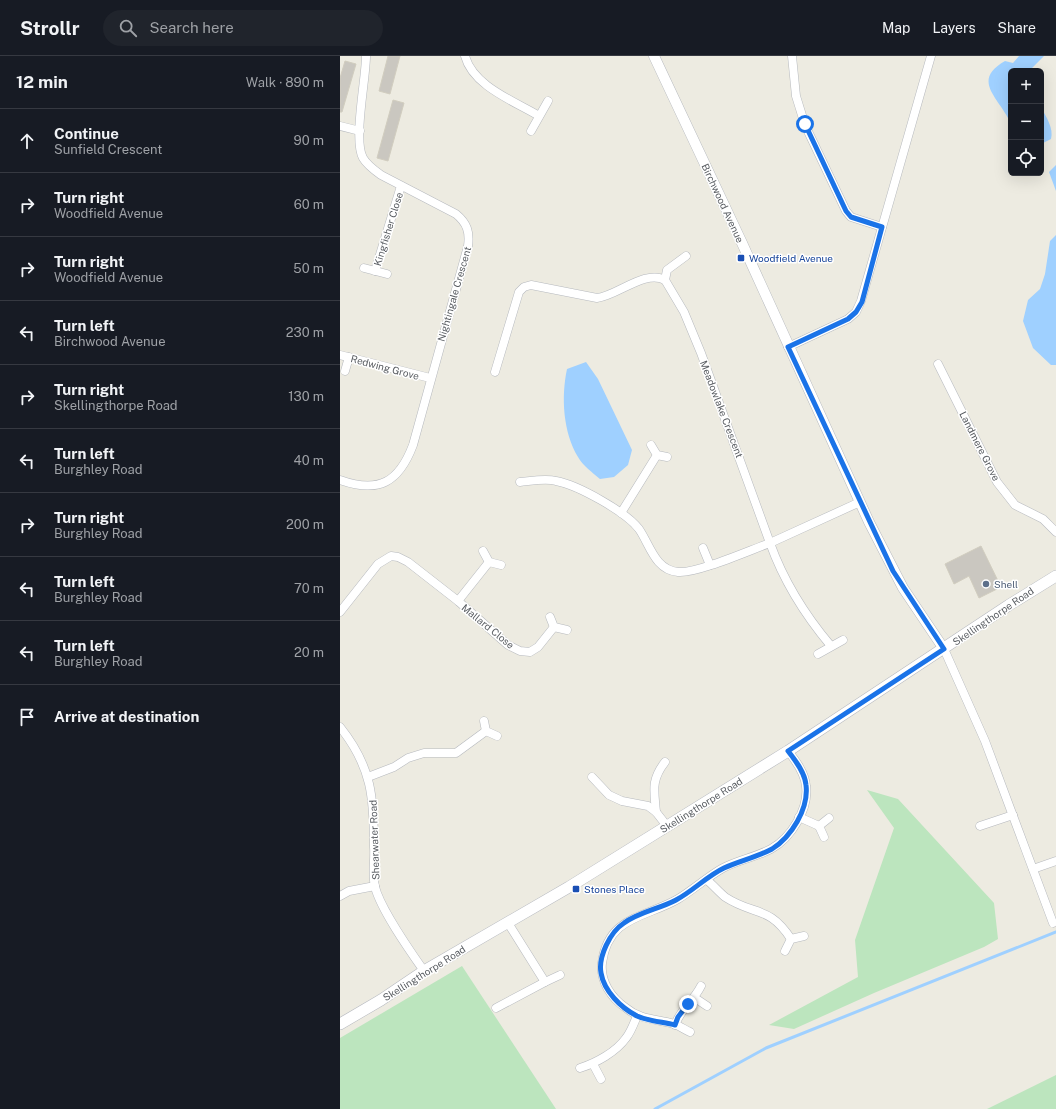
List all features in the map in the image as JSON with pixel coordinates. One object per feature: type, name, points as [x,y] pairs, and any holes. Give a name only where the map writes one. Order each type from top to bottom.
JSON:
[{"type":"main road","name":"Skellingthorpe Road","points":[[340,1024],[381,1000],[424,971],[508,924],[788,751],[1009,605],[1056,576]]},
{"type":"street","name":"Nightingale Crescent","points":[[340,480],[352,484],[373,485],[388,481],[396,476],[407,461],[413,445],[430,378],[468,246],[469,235],[463,220],[456,214],[401,186],[369,167],[363,159],[360,148],[360,131],[366,56]]},
{"type":"street","points":[[465,56],[467,64],[477,78],[539,116]]},
{"type":"street","name":"Birchwood Avenue","points":[[654,56],[893,571],[944,649]]},
{"type":"street","points":[[792,56],[796,96],[805,124],[842,204],[851,217],[882,227]]},
{"type":"street","points":[[788,347],[848,319],[856,312],[862,302],[931,56]]},
{"type":"street","points":[[531,131],[548,101]]},
{"type":"street","points":[[340,126],[360,131]]},
{"type":"street","name":"Kingfisher Close","points":[[375,271],[401,186]]},
{"type":"street","points":[[495,372],[519,292],[524,287],[531,285],[597,298],[605,297],[633,282],[655,277],[660,277],[665,280],[667,270],[686,256]]},
{"type":"street","name":"Kingfisher Close","points":[[364,268],[387,274]]},
{"type":"street","name":"Meadowlake Crescent","points":[[665,280],[684,312],[780,571],[796,601],[831,646]]},
{"type":"street","name":"Redwing Grove","points":[[340,354],[430,378]]},
{"type":"street","points":[[345,371],[349,357]]},
{"type":"street","name":"Landmere Grove","points":[[938,364],[997,482],[1015,505],[1043,519],[1056,530]]},
{"type":"street","points":[[652,445],[657,455]]},
{"type":"street","points":[[657,455],[667,457]]},
{"type":"street","points":[[621,513],[657,455]]},
{"type":"street","points":[[520,482],[555,480],[576,487],[621,513],[631,521],[639,530],[652,554],[667,569],[686,573],[770,543],[860,502]]},
{"type":"street","points":[[702,548],[710,565]]},
{"type":"street","points":[[483,551],[489,562],[500,565]]},
{"type":"street","name":"Mallard Close","points":[[340,612],[378,564],[391,556],[398,557],[408,562],[458,601],[508,645],[520,651],[530,652],[538,647],[554,627]]},
{"type":"street","name":"Mallard Close","points":[[458,601],[489,562]]},
{"type":"street","points":[[550,617],[554,627],[567,630]]},
{"type":"street","points":[[818,654],[843,640]]},
{"type":"street","points":[[944,649],[985,741],[1053,923]]},
{"type":"street","points":[[484,721],[486,731]]},
{"type":"street","name":"Shearwater Road","points":[[340,727],[358,754],[368,777],[374,810],[375,886],[386,912],[424,971]]},
{"type":"street","points":[[486,731],[497,736]]},
{"type":"street","points":[[368,777],[394,767],[408,758],[424,753],[456,753],[486,731]]},
{"type":"street","points":[[690,1032],[675,1025],[637,1016],[616,1000],[608,990],[600,973],[607,942],[615,931],[624,923],[677,899],[722,869],[771,849],[793,828],[806,798],[806,785],[803,774],[788,751]]},
{"type":"street","points":[[656,812],[654,788],[656,773],[665,762]]},
{"type":"street","points":[[592,777],[609,795],[622,801],[648,806],[656,812],[667,826]]},
{"type":"street","points":[[980,826],[1013,816]]},
{"type":"street","points":[[799,817],[819,826],[824,837]]},
{"type":"street","points":[[819,826],[829,818]]},
{"type":"street","points":[[1033,869],[1056,861]]},
{"type":"street","points":[[707,880],[725,897],[772,917],[783,926],[791,940]]},
{"type":"street","points":[[340,896],[349,891],[375,886]]},
{"type":"street","points":[[508,924],[545,982]]},
{"type":"street","points":[[785,952],[791,940],[804,936]]},
{"type":"street","points":[[496,1008],[560,975]]},
{"type":"street","points":[[675,1025],[683,1009],[695,998],[701,986]]},
{"type":"street","points":[[695,998],[707,1006]]},
{"type":"street","points":[[580,1068],[593,1064],[617,1047],[626,1038],[637,1016]]},
{"type":"street","points":[[593,1064],[601,1079]]},
{"type":"green space","points":[[867,790],[898,799],[994,903],[998,939],[984,947],[874,993],[794,1029],[769,1025],[858,977],[855,940],[894,828]]},
{"type":"green space","points":[[462,966],[556,1109],[340,1109],[340,1038]]},
{"type":"green space","points":[[1056,1075],[1056,1109],[987,1109]]},
{"type":"water","points":[[1019,56],[1044,56],[1032,68],[1008,68],[1008,119],[995,98],[989,83],[990,76],[995,68],[1005,61],[1013,63]]},
{"type":"water","points":[[1044,113],[1049,123],[1052,135],[1051,139],[1044,142]]},
{"type":"water","points":[[1056,165],[1056,191],[1049,172]]},
{"type":"water","points":[[1056,235],[1056,365],[1051,365],[1033,348],[1023,321],[1028,300],[1040,289],[1045,274],[1050,241]]},
{"type":"water","points":[[586,362],[598,379],[632,450],[628,465],[614,477],[600,479],[582,463],[573,447],[566,426],[564,391],[567,369]]},
{"type":"building","points":[[388,56],[400,56],[390,94],[379,91]]},
{"type":"building","points":[[345,61],[356,64],[342,112],[340,112],[340,78]]},
{"type":"building","points":[[393,100],[404,103],[388,161],[377,158]]},
{"type":"building","points":[[981,546],[1001,587],[979,598],[969,576],[954,584],[945,564]]},
{"type":"waterway","points":[[655,1109],[766,1048],[1056,932]]},
{"type":"place","name":"Woodfield Avenue","points":[[741,258]]},
{"type":"place","name":"Shell","points":[[986,584]]},
{"type":"place","name":"Stones Place","points":[[576,889]]},
{"type":"route","points":[[688,1004],[678,1017],[675,1025],[637,1016],[625,1008],[608,990],[600,973],[602,957],[607,942],[615,931],[624,923],[636,916],[655,910],[677,899],[722,869],[771,849],[783,840],[793,828],[806,798],[806,785],[803,774],[788,751],[944,649],[893,571],[788,347],[848,319],[856,312],[862,302],[882,227],[851,217],[846,211],[805,124]]}]
